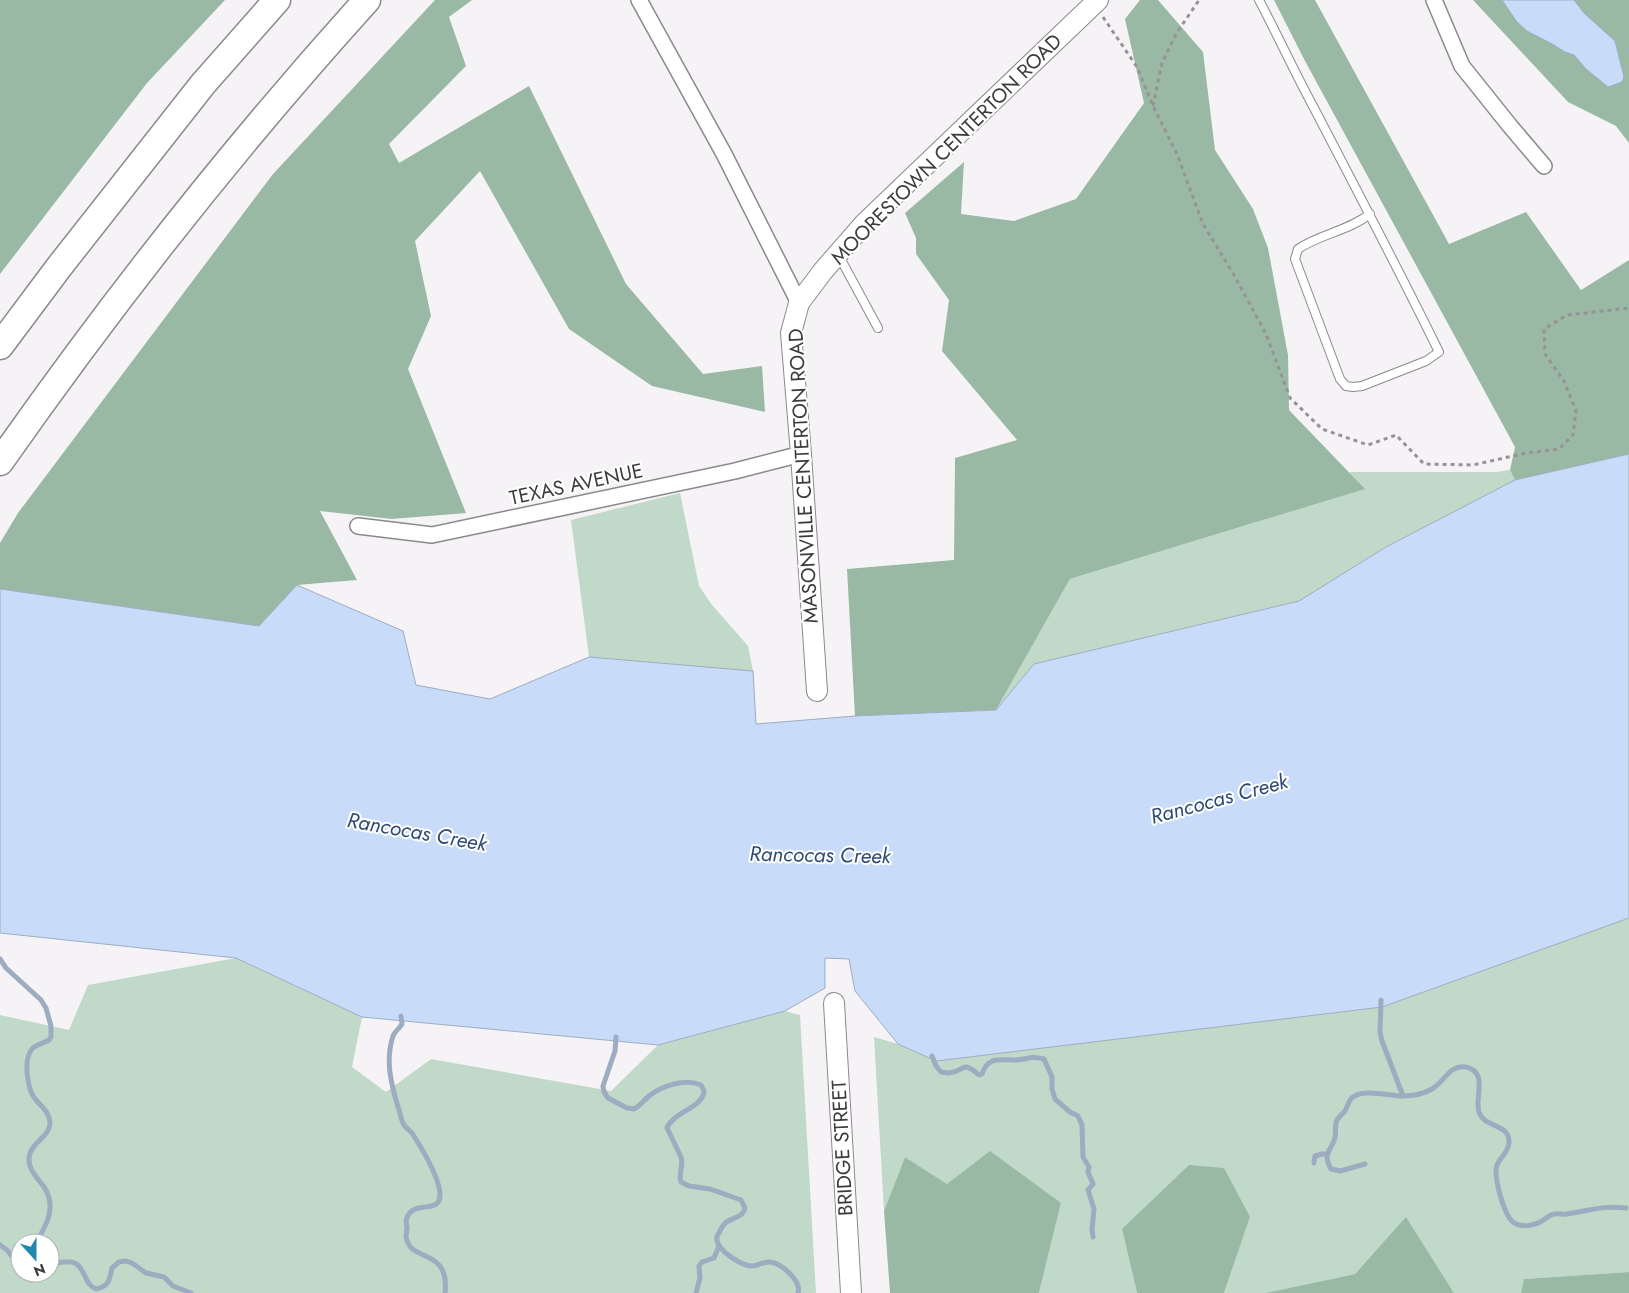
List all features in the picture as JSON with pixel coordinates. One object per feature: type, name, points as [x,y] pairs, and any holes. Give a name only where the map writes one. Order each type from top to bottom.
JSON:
[{"type":"highway","points":[[0,346],[59,267],[203,84],[278,0]]},
{"type":"highway","points":[[0,462],[83,346],[152,255],[279,99],[368,0]]},
{"type":"street","points":[[1434,0],[1462,66],[1544,166]]},
{"type":"street","name":"MASONVILLE CENTERTON ROAD","points":[[645,2],[799,303],[791,333],[817,691]]},
{"type":"street","name":"MOORESTOWN CENTERTON ROAD","points":[[799,303],[808,289],[864,224],[1096,2]]},
{"type":"street","name":"TEXAS AVENUE","points":[[358,526],[432,535],[736,471],[801,454]]},
{"type":"street","name":"BRIDGE STREET","points":[[834,1003],[851,1293]]},
{"type":"lane","points":[[1259,0],[1370,214],[1439,352],[1426,361],[1362,386],[1352,387],[1346,386],[1340,379],[1295,259],[1298,249],[1306,244],[1361,221],[1370,214]]},
{"type":"lane","points":[[838,254],[878,328]]},
{"type":"path","points":[[1152,106],[1162,63],[1176,34],[1199,0]]},
{"type":"path","points":[[1096,2],[1137,67],[1152,106],[1177,154],[1203,224],[1234,275],[1266,334],[1290,398],[1322,429],[1368,445],[1396,435],[1424,464],[1473,465],[1526,453],[1559,449],[1573,435],[1576,411],[1564,381],[1545,354],[1544,329],[1567,315],[1629,308]]},
{"type":"green space","points":[[0,0],[225,0],[147,83],[0,274]]},
{"type":"green space","points":[[435,0],[472,0],[449,17],[466,66],[389,144],[399,163],[529,86],[626,284],[703,374],[762,366],[765,412],[652,386],[569,329],[480,171],[415,241],[431,316],[408,369],[466,513],[392,519],[320,511],[357,580],[297,585],[259,626],[0,589],[0,543],[18,513],[273,174]]},
{"type":"green space","points":[[1140,0],[1158,0],[1203,52],[1215,150],[1253,209],[1268,248],[1288,355],[1289,410],[1365,489],[1070,579],[996,710],[855,716],[847,569],[954,560],[955,458],[1017,440],[942,351],[949,300],[916,254],[916,238],[905,213],[964,162],[961,214],[1014,221],[1076,199],[1144,103],[1125,19]]},
{"type":"green space","points":[[1274,0],[1315,0],[1449,244],[1526,212],[1581,290],[1629,260],[1629,454],[1515,480],[1510,470],[1515,447],[1305,61]]},
{"type":"green space","points":[[1473,0],[1629,0],[1629,143],[1616,126],[1568,102]]},
{"type":"green space","points":[[1510,470],[1515,480],[1386,547],[1299,601],[1034,664],[996,710],[1070,579],[1364,489],[1349,472],[1496,472]]},
{"type":"green space","points":[[680,493],[699,586],[712,605],[748,646],[753,671],[589,657],[571,520]]},
{"type":"green space","points":[[1629,918],[1629,1272],[1525,1279],[1521,1293],[1454,1293],[1406,1218],[1355,1274],[1265,1293],[1224,1293],[1250,1217],[1122,1229],[1137,1293],[1039,1293],[1061,1203],[947,1184],[905,1157],[884,1211],[874,1037],[898,1044],[936,1061],[1382,1007]]},
{"type":"green space","points":[[236,958],[362,1017],[352,1067],[386,1092],[431,1059],[611,1091],[658,1045],[785,1011],[800,1015],[816,1293],[0,1293],[0,1015],[69,1030],[88,985]]},
{"type":"green space","points":[[990,1151],[1061,1203],[1039,1293],[890,1293],[884,1211],[905,1157],[947,1184]]},
{"type":"green space","points":[[1189,1165],[1224,1168],[1250,1217],[1224,1293],[1137,1293],[1122,1229]]},
{"type":"green space","points":[[1406,1217],[1454,1293],[1265,1293],[1355,1274]]},
{"type":"green space","points":[[1629,1272],[1629,1293],[1521,1293],[1524,1279]]},
{"type":"water","points":[[1502,0],[1574,0],[1584,13],[1615,41],[1624,77],[1622,82],[1608,87],[1586,69],[1574,55],[1527,31],[1517,22]]},
{"type":"water","name":"Rancocas Creek","points":[[1629,454],[1629,918],[1382,1007],[936,1061],[898,1044],[855,991],[849,959],[825,958],[825,988],[785,1011],[658,1045],[362,1017],[236,958],[0,933],[0,589],[259,626],[297,585],[403,631],[416,685],[490,699],[589,657],[753,671],[756,724],[855,716],[996,710],[1034,664],[1299,601],[1386,547],[1515,480]]},
{"type":"waterway","points":[[0,959],[6,968],[41,1000],[46,1008],[51,1026],[51,1037],[32,1049],[29,1054],[27,1067],[30,1089],[36,1100],[47,1112],[50,1122],[47,1131],[33,1147],[29,1157],[31,1170],[44,1187],[50,1201],[49,1216],[41,1233]]},
{"type":"waterway","points":[[1381,1000],[1380,1032],[1382,1041],[1403,1096]]},
{"type":"waterway","points":[[401,1016],[402,1024],[394,1034],[389,1054],[391,1081],[403,1123],[412,1133],[431,1167],[439,1187],[440,1197],[434,1205],[411,1212],[406,1220],[406,1236],[409,1245],[414,1250],[436,1262],[441,1268],[445,1278],[445,1293]]},
{"type":"waterway","points":[[616,1037],[615,1051],[603,1086],[608,1098],[627,1108],[634,1109],[649,1096],[667,1086],[688,1082],[701,1085],[704,1091],[699,1102],[675,1118],[667,1128],[681,1157],[681,1182],[689,1186],[710,1189],[741,1200],[745,1208],[744,1211],[741,1215],[723,1225],[717,1237],[721,1249],[731,1257],[748,1265],[754,1266],[768,1262],[775,1263],[794,1278],[797,1283],[798,1293]]},
{"type":"waterway","points":[[932,1056],[941,1072],[949,1073],[966,1067],[979,1075],[982,1074],[988,1064],[995,1060],[1020,1060],[1035,1057],[1044,1059],[1052,1077],[1052,1089],[1055,1099],[1070,1112],[1078,1116],[1082,1125],[1083,1157],[1089,1167],[1088,1172],[1093,1184],[1088,1190],[1094,1209],[1093,1237]]},
{"type":"waterway","points":[[1365,1164],[1340,1171],[1331,1169],[1327,1159],[1328,1152],[1335,1138],[1338,1118],[1345,1111],[1354,1096],[1367,1093],[1415,1095],[1432,1089],[1456,1068],[1466,1067],[1473,1070],[1479,1080],[1478,1106],[1482,1117],[1501,1128],[1508,1136],[1509,1146],[1500,1159],[1496,1170],[1503,1204],[1513,1222],[1529,1225],[1538,1223],[1554,1214],[1603,1208],[1626,1208]]},
{"type":"waterway","points":[[1314,1163],[1315,1156],[1328,1154]]},
{"type":"waterway","points":[[0,1245],[10,1254]]},
{"type":"waterway","points":[[696,1293],[700,1278],[699,1266],[702,1262],[714,1258],[719,1246]]},
{"type":"waterway","points":[[60,1263],[72,1262],[78,1265],[87,1280],[96,1289],[106,1284],[112,1268],[119,1262],[126,1261],[146,1273],[164,1277],[173,1286],[191,1293]]}]
